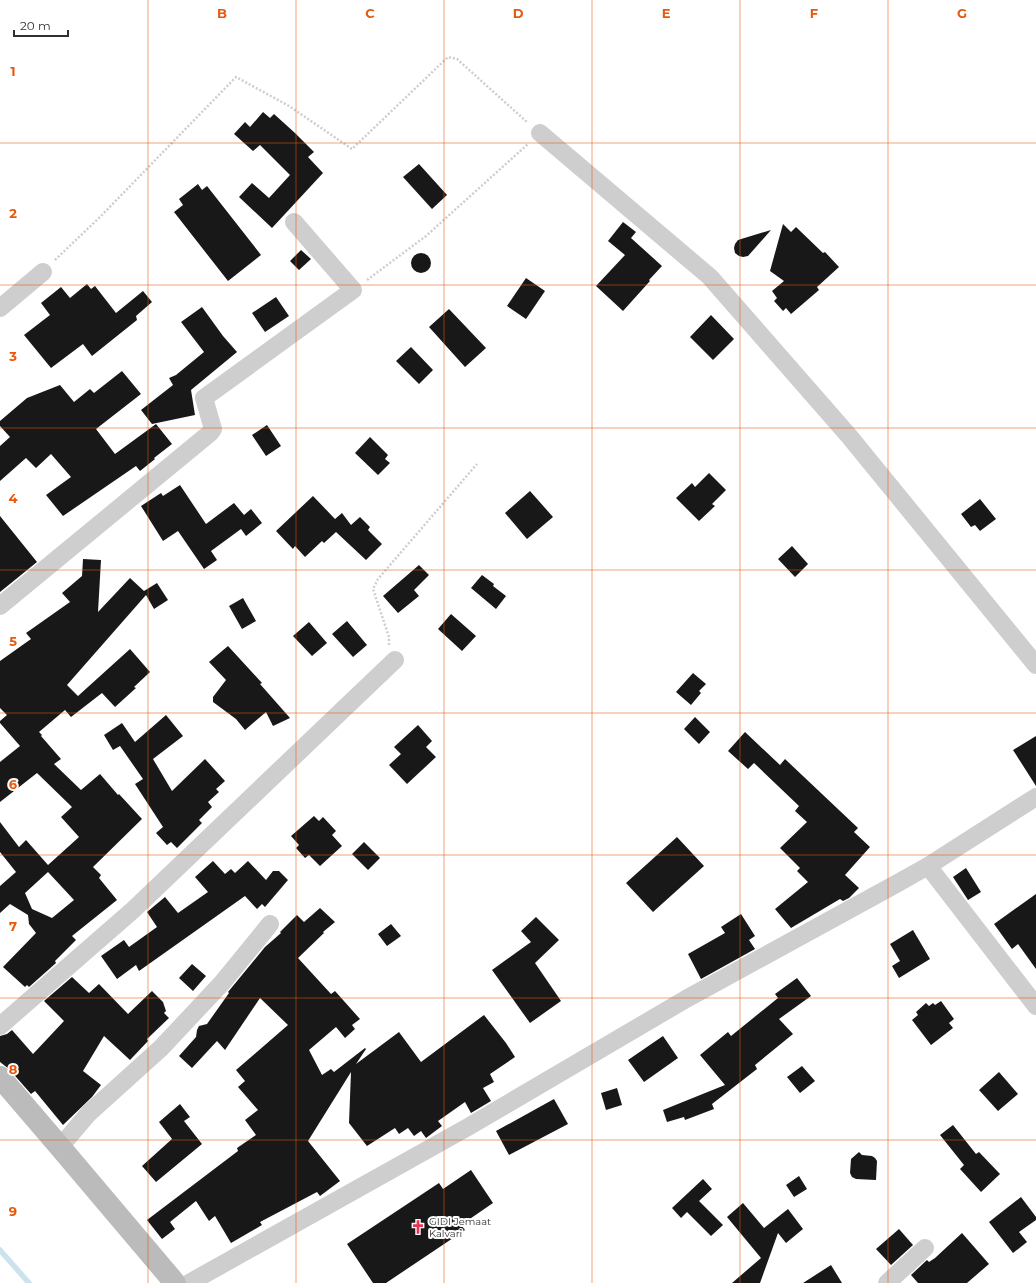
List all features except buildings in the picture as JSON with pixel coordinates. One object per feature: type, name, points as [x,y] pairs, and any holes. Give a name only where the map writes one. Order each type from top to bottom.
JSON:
[{"type":"main road","points":[[0,1077],[175,1283]]},
{"type":"street","points":[[540,134],[710,277],[849,436],[1036,665]]},
{"type":"street","points":[[0,606],[210,434],[213,429],[212,422],[204,398],[353,290],[294,222]]},
{"type":"street","points":[[0,308],[43,272]]},
{"type":"street","points":[[0,1026],[133,910],[395,660]]},
{"type":"street","points":[[189,1283],[468,1127],[686,999],[928,866],[1036,797]]},
{"type":"street","points":[[928,866],[1036,1006]]},
{"type":"street","points":[[60,1146],[90,1114],[171,1037],[222,983],[270,924]]},
{"type":"street","points":[[887,1283],[925,1248]]},
{"type":"path","points":[[43,272],[101,216],[236,77],[289,106],[352,149],[448,57],[457,58],[540,134],[426,236],[353,290]]},
{"type":"path","points":[[395,660],[387,651],[389,637],[373,589],[378,579],[477,464]]},
{"type":"waterway","points":[[0,1250],[29,1283]]},
{"type":"place","name":"GIDI Jemaat Kalvari","points":[[418,1227]]}]
